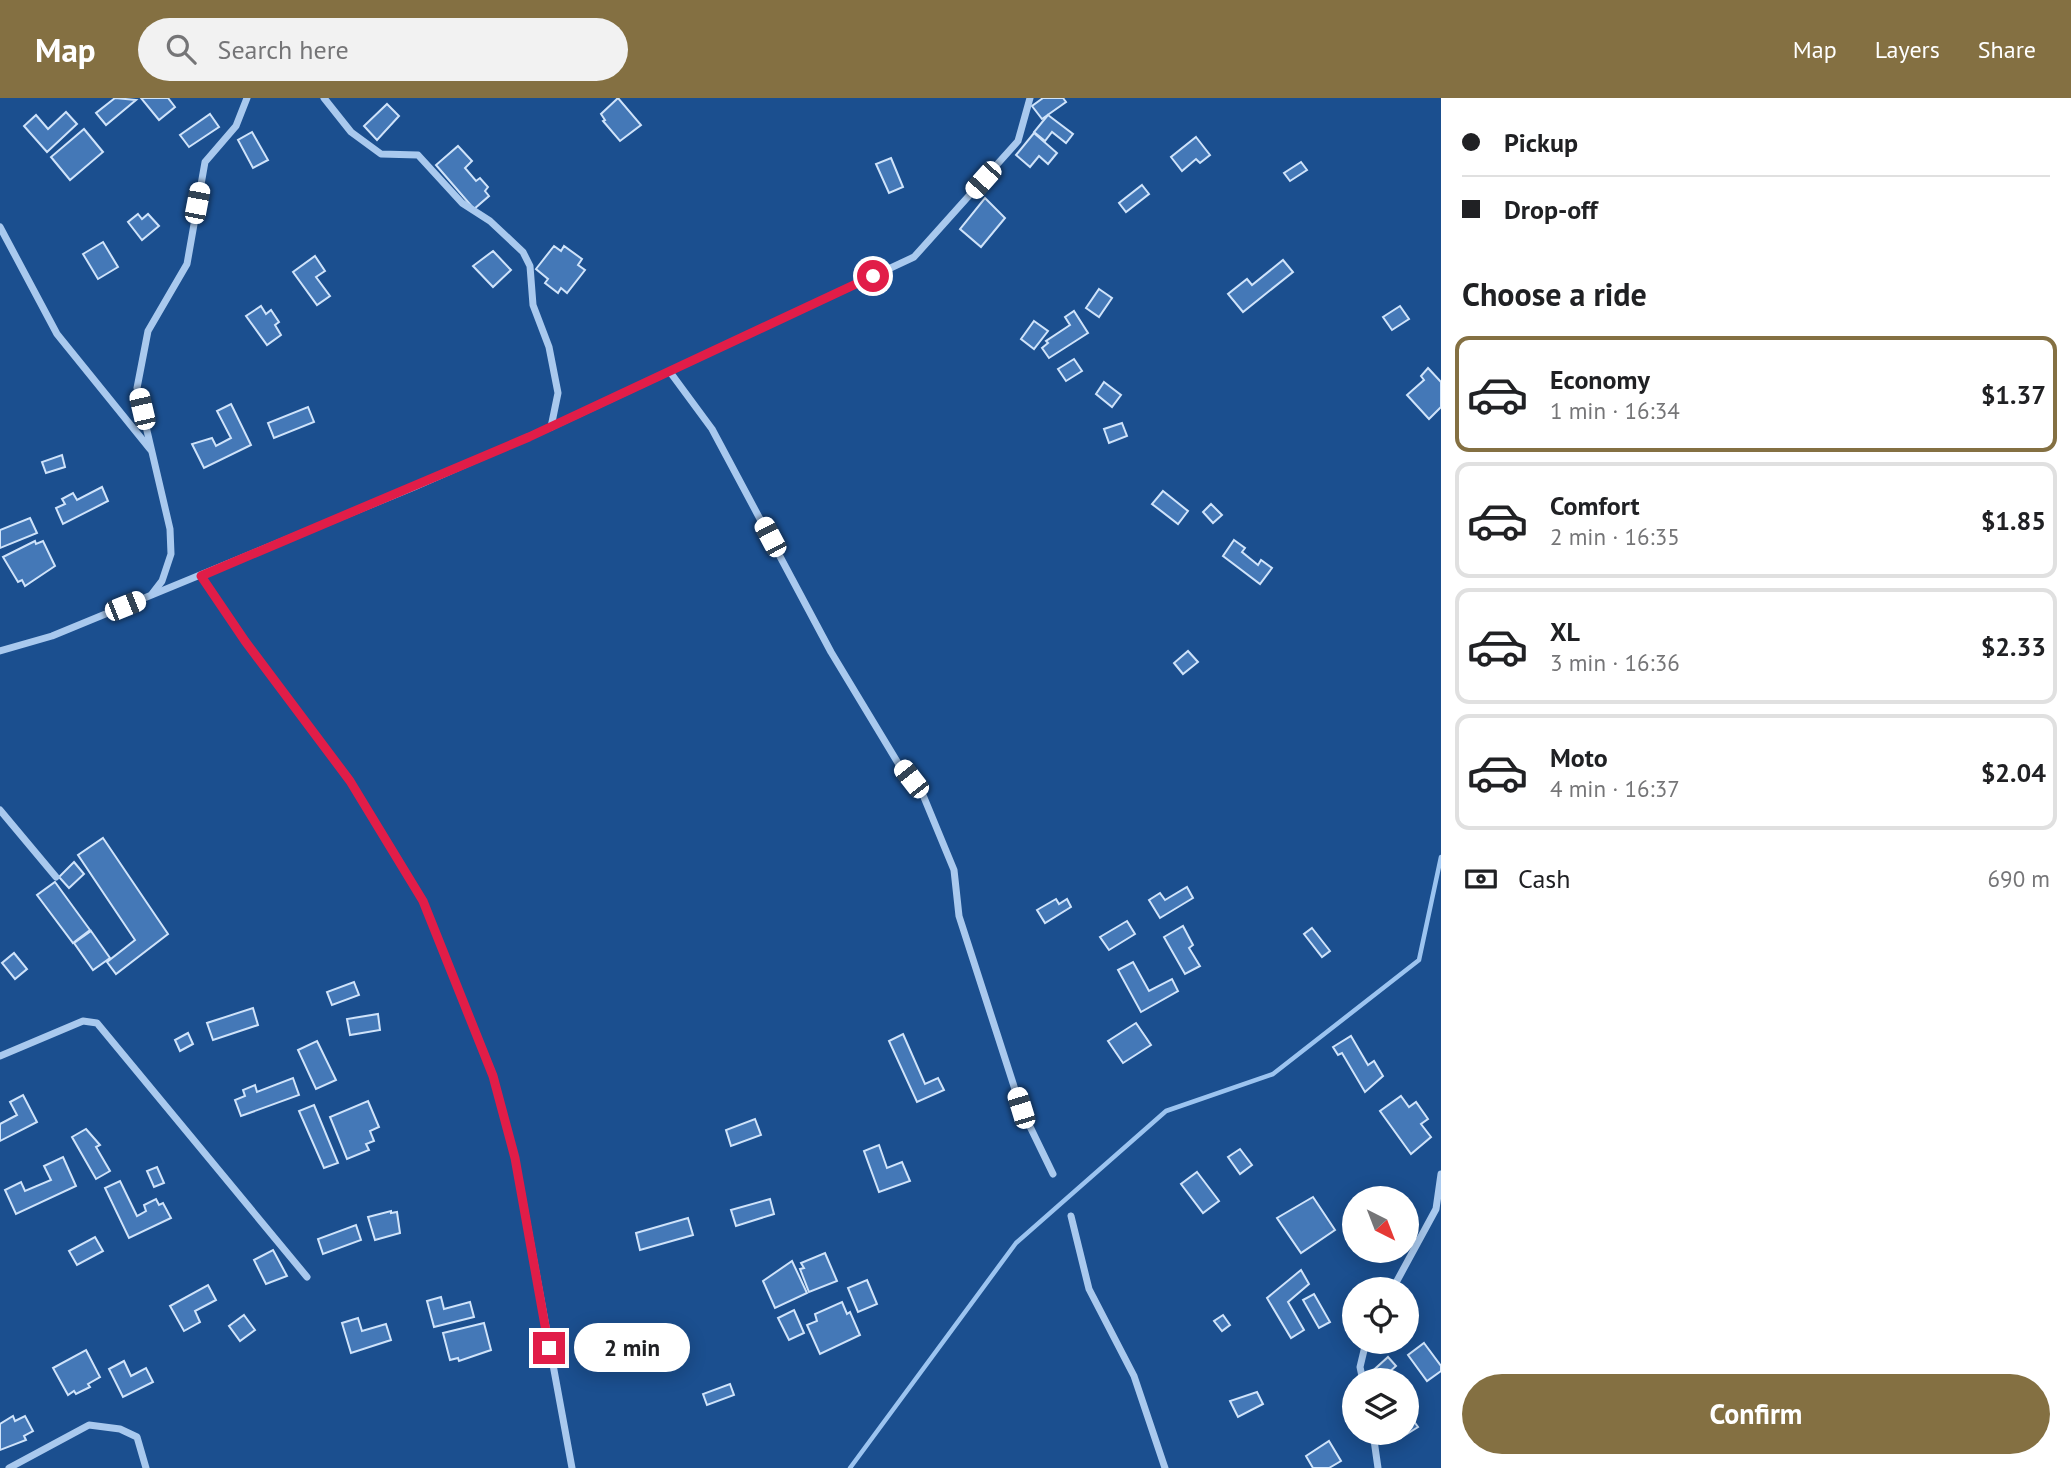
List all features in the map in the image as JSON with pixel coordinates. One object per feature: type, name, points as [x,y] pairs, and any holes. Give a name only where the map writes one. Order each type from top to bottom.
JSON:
[{"type":"street","points":[[149,596],[162,581],[171,554],[170,529],[137,388],[148,331],[187,264],[205,162],[236,126],[247,98]]},
{"type":"street","points":[[324,98],[351,132],[381,153],[418,155],[461,203],[490,221],[523,252],[530,266],[533,305],[549,347],[558,393],[551,427]]},
{"type":"street","points":[[0,651],[52,636],[201,576],[551,427],[914,257],[1018,141],[1030,98]]},
{"type":"street","points":[[0,227],[57,334],[151,450]]},
{"type":"street","points":[[670,372],[712,429],[831,652],[898,763],[923,795],[954,870],[959,916],[1021,1108],[1053,1174]]},
{"type":"street","points":[[201,576],[245,641],[350,781],[423,901],[493,1076],[515,1158],[572,1468]]},
{"type":"street","points":[[0,810],[56,877]]},
{"type":"street","points":[[0,1056],[83,1021],[97,1023],[307,1277]]},
{"type":"street","points":[[1399,1277],[1436,1209],[1441,1174]]},
{"type":"street","points":[[1071,1216],[1089,1289],[1134,1376],[1165,1468]]},
{"type":"street","points":[[9,1468],[89,1425],[120,1429],[137,1437],[146,1468]]},
{"type":"street","points":[[1375,1445],[1378,1468]]},
{"type":"building","points":[[115,98],[136,100],[106,125],[96,113]]},
{"type":"building","points":[[141,98],[168,98],[175,107],[159,120]]},
{"type":"building","points":[[618,98],[641,125],[620,141],[603,121],[605,120],[601,114]]},
{"type":"building","points":[[1043,98],[1063,98],[1066,102],[1042,119],[1032,106]]},
{"type":"building","points":[[387,104],[399,116],[377,140],[364,126]]},
{"type":"building","points":[[66,112],[77,124],[47,152],[24,126],[36,115],[48,129]]},
{"type":"building","points":[[210,114],[219,127],[189,147],[180,135]]},
{"type":"building","points":[[1048,115],[1073,134],[1066,143],[1052,132],[1045,141],[1034,132]]},
{"type":"building","points":[[84,129],[103,152],[70,180],[51,157]]},
{"type":"building","points":[[252,132],[268,160],[253,168],[238,140]]},
{"type":"building","points":[[1034,133],[1057,153],[1048,164],[1039,156],[1030,167],[1016,155]]},
{"type":"building","points":[[1196,137],[1210,155],[1200,163],[1196,159],[1182,171],[1171,157]]},
{"type":"building","points":[[458,146],[472,161],[465,168],[476,181],[480,178],[488,187],[485,191],[489,196],[474,209],[436,165]]},
{"type":"building","points":[[891,158],[903,187],[889,193],[876,164]]},
{"type":"building","points":[[1301,162],[1307,170],[1290,181],[1284,173]]},
{"type":"building","points":[[1142,185],[1149,194],[1126,212],[1119,203]]},
{"type":"building","points":[[985,198],[1005,218],[981,247],[960,229]]},
{"type":"building","points":[[138,214],[142,219],[148,214],[159,226],[142,240],[128,222]]},
{"type":"building","points":[[103,242],[118,267],[98,279],[83,254]]},
{"type":"building","points":[[554,246],[561,251],[564,246],[582,259],[578,265],[585,270],[567,293],[561,288],[558,293],[545,283],[548,279],[536,269]]},
{"type":"building","points":[[493,251],[511,270],[493,287],[473,266]]},
{"type":"building","points":[[315,256],[325,271],[316,277],[330,296],[317,305],[293,272]]},
{"type":"building","points":[[1283,260],[1293,272],[1243,312],[1228,294],[1247,279],[1252,285]]},
{"type":"building","points":[[1099,289],[1112,298],[1099,317],[1086,308]]},
{"type":"building","points":[[261,306],[266,314],[271,310],[279,322],[275,325],[281,335],[267,345],[246,316]]},
{"type":"building","points":[[1400,306],[1409,319],[1392,330],[1383,317]]},
{"type":"building","points":[[1074,311],[1088,333],[1049,358],[1042,348],[1048,343],[1046,341],[1070,325],[1065,317]]},
{"type":"building","points":[[1034,321],[1048,331],[1034,349],[1021,339]]},
{"type":"building","points":[[1074,359],[1082,371],[1066,381],[1058,369]]},
{"type":"building","points":[[1428,368],[1441,382],[1441,407],[1429,419],[1407,395],[1424,380],[1421,376]]},
{"type":"building","points":[[1104,382],[1121,395],[1112,407],[1096,394]]},
{"type":"building","points":[[231,404],[251,445],[204,468],[192,444],[212,438],[216,446],[231,438],[217,411]]},
{"type":"building","points":[[308,407],[314,422],[274,438],[268,423]]},
{"type":"building","points":[[1122,423],[1127,436],[1109,443],[1104,429]]},
{"type":"building","points":[[62,455],[65,467],[46,473],[42,462]]},
{"type":"building","points":[[102,487],[108,501],[63,524],[56,508],[65,504],[62,499],[73,493],[77,500]]},
{"type":"building","points":[[1163,491],[1188,511],[1178,524],[1152,504]]},
{"type":"building","points":[[1211,504],[1222,515],[1213,523],[1203,512]]},
{"type":"building","points":[[30,518],[37,533],[0,548],[0,530]]},
{"type":"building","points":[[1234,540],[1245,548],[1242,552],[1258,565],[1261,560],[1272,568],[1260,584],[1223,556]]},
{"type":"building","points":[[35,541],[36,544],[43,541],[55,566],[25,586],[22,580],[18,582],[3,557]]},
{"type":"building","points":[[1188,651],[1198,662],[1183,674],[1174,663]]},
{"type":"building","points":[[103,838],[168,934],[116,974],[107,962],[135,940],[78,855]]},
{"type":"building","points":[[74,862],[84,874],[69,888],[59,877]]},
{"type":"building","points":[[55,882],[90,930],[73,943],[37,895]]},
{"type":"building","points":[[1187,887],[1193,898],[1160,918],[1149,900],[1160,893],[1165,900]]},
{"type":"building","points":[[1056,899],[1059,904],[1067,899],[1071,907],[1045,923],[1037,910]]},
{"type":"building","points":[[1127,921],[1135,934],[1109,950],[1100,937]]},
{"type":"building","points":[[1183,926],[1193,945],[1189,948],[1200,966],[1185,974],[1164,937]]},
{"type":"building","points":[[1312,928],[1330,951],[1322,957],[1304,934]]},
{"type":"building","points":[[91,931],[110,958],[93,970],[74,943]]},
{"type":"building","points":[[14,953],[27,969],[15,979],[2,963]]},
{"type":"building","points":[[1133,962],[1149,991],[1172,979],[1178,991],[1141,1012],[1118,970]]},
{"type":"building","points":[[354,982],[359,995],[332,1005],[327,992]]},
{"type":"building","points":[[253,1008],[258,1025],[213,1040],[207,1023]]},
{"type":"building","points":[[378,1014],[380,1030],[350,1035],[347,1019]]},
{"type":"building","points":[[1136,1023],[1151,1045],[1123,1063],[1108,1041]]},
{"type":"building","points":[[188,1033],[193,1044],[180,1051],[175,1040]]},
{"type":"building","points":[[903,1034],[925,1084],[938,1078],[944,1090],[917,1102],[889,1041]]},
{"type":"building","points":[[1351,1036],[1368,1065],[1374,1061],[1383,1076],[1365,1092],[1342,1053],[1338,1055],[1333,1047]]},
{"type":"building","points":[[317,1041],[336,1080],[316,1089],[298,1050]]},
{"type":"building","points":[[293,1078],[299,1095],[241,1116],[235,1100],[245,1096],[243,1090],[255,1085],[257,1092]]},
{"type":"building","points":[[23,1095],[37,1122],[0,1141],[0,1124],[17,1115],[10,1102]]},
{"type":"building","points":[[1401,1096],[1409,1107],[1416,1102],[1428,1119],[1421,1124],[1431,1137],[1411,1154],[1380,1111]]},
{"type":"building","points":[[368,1101],[379,1127],[370,1131],[374,1141],[366,1144],[369,1150],[347,1159],[330,1117]]},
{"type":"building","points":[[314,1105],[338,1163],[324,1168],[299,1111]]},
{"type":"building","points":[[755,1119],[761,1135],[731,1146],[726,1130]]},
{"type":"building","points":[[86,1129],[100,1145],[96,1147],[110,1171],[96,1179],[72,1137]]},
{"type":"building","points":[[879,1145],[887,1168],[902,1162],[910,1181],[879,1192],[864,1151]]},
{"type":"building","points":[[1240,1149],[1252,1165],[1240,1174],[1228,1157]]},
{"type":"building","points":[[63,1157],[76,1186],[16,1214],[5,1190],[21,1182],[25,1191],[51,1180],[44,1166]]},
{"type":"building","points":[[157,1167],[164,1183],[154,1187],[147,1171]]},
{"type":"building","points":[[1197,1172],[1219,1201],[1203,1213],[1181,1184]]},
{"type":"building","points":[[120,1181],[137,1216],[146,1211],[144,1205],[156,1199],[159,1205],[163,1203],[171,1218],[129,1238],[105,1188]]},
{"type":"building","points":[[1313,1197],[1335,1230],[1301,1253],[1277,1218]]},
{"type":"building","points":[[770,1199],[774,1214],[736,1226],[731,1210]]},
{"type":"building","points":[[397,1212],[400,1233],[375,1240],[368,1217]]},
{"type":"building","points":[[688,1218],[693,1235],[640,1250],[636,1233]]},
{"type":"building","points":[[356,1225],[361,1240],[323,1254],[318,1239]]},
{"type":"building","points":[[95,1237],[103,1251],[77,1265],[69,1251]]},
{"type":"building","points":[[273,1250],[287,1276],[266,1284],[254,1260]]},
{"type":"building","points":[[825,1253],[837,1281],[809,1292],[800,1269],[804,1268],[801,1263]]},
{"type":"building","points":[[792,1261],[807,1293],[775,1308],[763,1281]]},
{"type":"building","points":[[1301,1270],[1309,1284],[1288,1302],[1304,1330],[1291,1338],[1267,1298]]},
{"type":"building","points":[[867,1280],[877,1304],[858,1312],[848,1288]]},
{"type":"building","points":[[208,1285],[216,1300],[195,1311],[200,1322],[184,1331],[170,1306]]},
{"type":"building","points":[[1314,1294],[1330,1322],[1319,1328],[1303,1300]]},
{"type":"building","points":[[441,1297],[444,1309],[470,1302],[474,1317],[434,1327],[427,1301]]},
{"type":"building","points":[[842,1302],[847,1314],[850,1312],[860,1335],[820,1354],[807,1325],[817,1321],[815,1314]]},
{"type":"building","points":[[794,1310],[804,1333],[789,1340],[778,1318]]},
{"type":"building","points":[[244,1315],[255,1330],[240,1341],[229,1326]]},
{"type":"building","points":[[1223,1315],[1230,1325],[1222,1331],[1214,1321]]},
{"type":"building","points":[[358,1318],[362,1331],[386,1324],[391,1340],[351,1353],[342,1323]]},
{"type":"building","points":[[484,1323],[491,1350],[459,1361],[458,1358],[450,1360],[443,1333]]},
{"type":"building","points":[[1424,1343],[1441,1366],[1441,1371],[1427,1381],[1408,1355],[1419,1354],[1419,1347]]},
{"type":"building","points":[[86,1350],[100,1377],[88,1384],[90,1387],[68,1395],[53,1368]]},
{"type":"building","points":[[1388,1357],[1396,1366],[1394,1368],[1376,1368]]},
{"type":"building","points":[[124,1361],[131,1376],[146,1368],[153,1382],[123,1397],[109,1369]]},
{"type":"building","points":[[730,1384],[734,1395],[707,1405],[703,1394]]},
{"type":"building","points":[[1257,1392],[1263,1404],[1238,1417],[1230,1401]]},
{"type":"building","points":[[13,1416],[15,1421],[25,1416],[33,1431],[24,1436],[26,1440],[0,1450],[0,1424]]},
{"type":"building","points":[[1329,1441],[1341,1461],[1329,1468],[1313,1468],[1306,1456]]},
{"type":"waterway","points":[[850,1468],[1016,1243],[1166,1111],[1273,1074],[1419,960],[1441,857]]},
{"type":"route","points":[[549,1348],[515,1158],[493,1076],[423,901],[350,781],[245,641],[201,576],[529,437],[873,276]]}]
